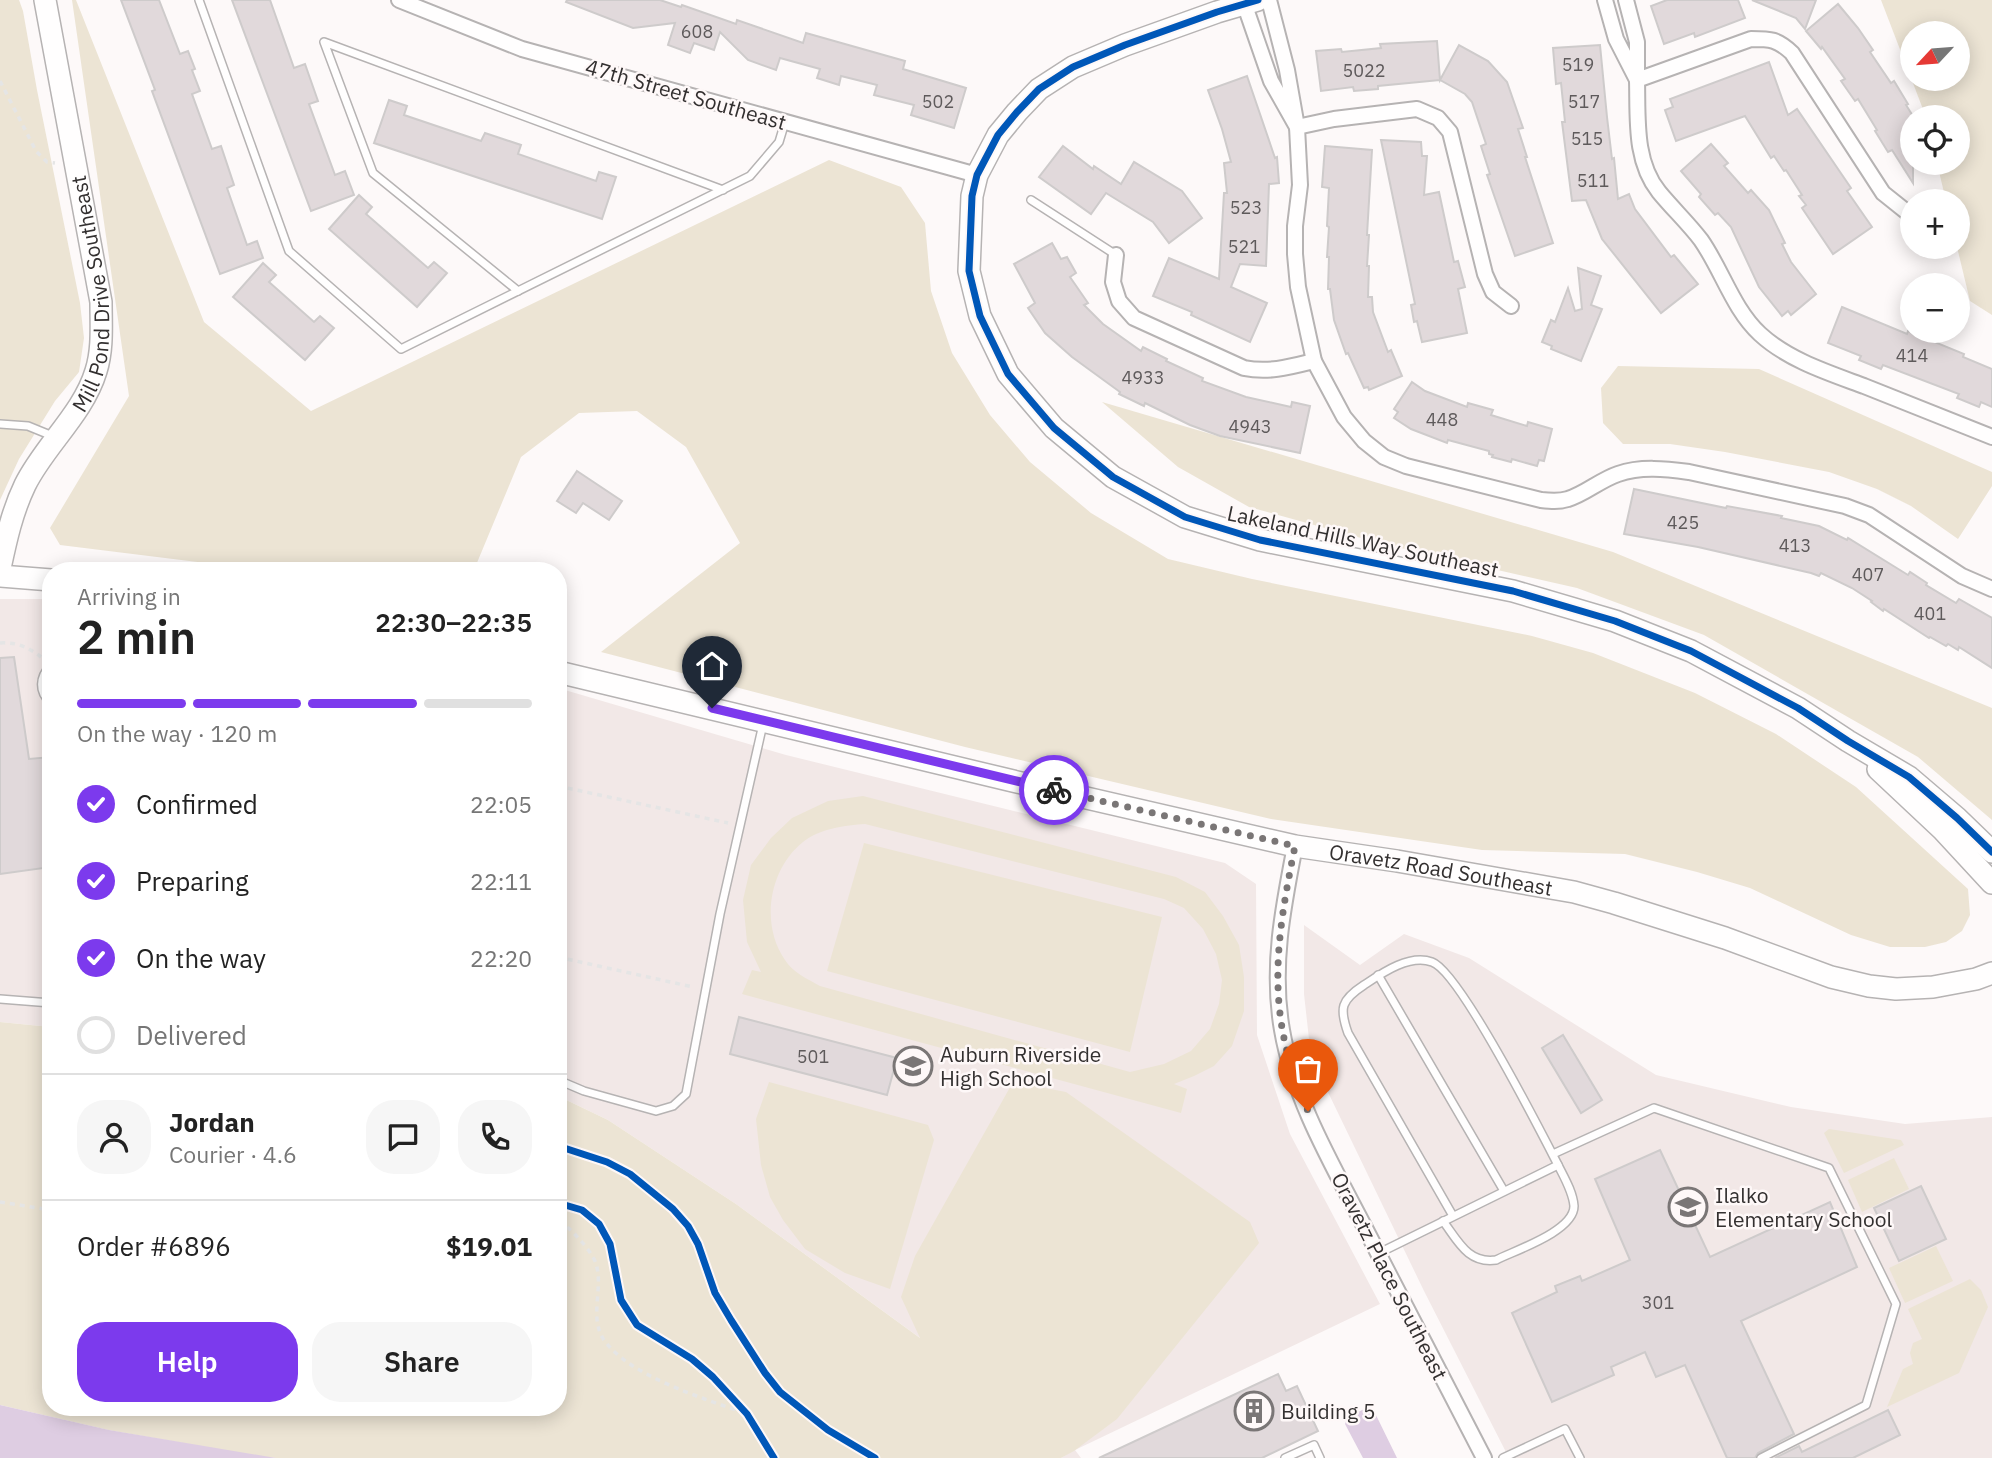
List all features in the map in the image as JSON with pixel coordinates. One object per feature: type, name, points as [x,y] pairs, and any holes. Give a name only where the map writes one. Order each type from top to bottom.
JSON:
[{"type":"street","name":"Mill Pond Drive Southeast","points":[[0,568],[11,520],[25,485],[83,398],[96,372],[101,343],[101,302],[45,0]]},
{"type":"street","name":"47th Street Southeast","points":[[400,0],[522,49],[977,175]]},
{"type":"street","points":[[1269,0],[1287,70],[1297,127],[1300,185],[1294,254],[1298,287],[1314,361],[1344,417],[1364,441],[1384,457],[1406,466],[1541,500],[1569,499],[1616,475],[1630,471],[1668,469],[1845,506],[1869,516],[1962,576],[1992,589]]},
{"type":"street","points":[[1605,0],[1616,39],[1637,80]]},
{"type":"street","points":[[1626,0],[1637,42],[1638,126],[1640,151],[1646,171],[1658,191],[1690,225],[1711,255],[1743,316],[1760,335],[1786,353],[1816,368],[1992,437]]},
{"type":"street","points":[[1251,2],[1272,81],[1297,127]]},
{"type":"street","name":"Lakeland Hills Way Southeast","points":[[1251,2],[1125,45],[1073,67],[1039,89],[1017,112],[998,135],[977,175],[972,196],[969,271],[980,316],[1008,374],[1054,428],[1113,477],[1185,517],[1261,540],[1513,592],[1615,621],[1691,651],[1760,686],[1909,777],[1992,852]]},
{"type":"street","points":[[1637,80],[1751,39],[1769,39],[1782,43],[1792,53],[1883,193],[1900,207]]},
{"type":"street","points":[[1297,127],[1334,119],[1417,109],[1438,118],[1450,132],[1485,274],[1493,292],[1511,306]]},
{"type":"street","points":[[1116,255],[1113,282],[1119,300],[1134,318],[1244,368],[1257,371],[1278,370],[1314,361]]},
{"type":"street","points":[[0,576],[42,579]]},
{"type":"street","name":"Oravetz Road Southeast","points":[[567,674],[1295,846],[1574,892],[1725,939],[1831,977],[1869,986],[1896,989],[1950,984],[1992,973]]},
{"type":"street","name":"Lakeland Hills Way Southeast","points":[[1848,741],[1943,830],[1992,883]]},
{"type":"street","name":"Oravetz Place Southeast","points":[[1295,846],[1283,904],[1277,957],[1277,988],[1288,1058],[1298,1089],[1327,1154],[1484,1458]]},
{"type":"street","points":[[1896,989],[1992,990]]},
{"type":"lane","points":[[200,0],[289,251],[401,349],[750,176],[779,142],[785,122]]},
{"type":"lane","points":[[518,291],[373,173],[324,42],[723,190]]},
{"type":"lane","points":[[1031,200],[1116,255]]},
{"type":"lane","points":[[0,424],[28,426],[55,438]]},
{"type":"lane","points":[[567,1084],[656,1111],[673,1106],[686,1094],[720,915],[764,720]]},
{"type":"lane","points":[[1443,1221],[1464,1250],[1473,1257],[1485,1261],[1496,1260],[1560,1229],[1570,1219],[1574,1207],[1571,1192],[1553,1154],[1506,1068],[1448,974],[1435,963],[1420,959],[1378,975],[1353,992],[1343,1003],[1342,1016],[1348,1033],[1453,1216]]},
{"type":"lane","points":[[1378,975],[1504,1191]]},
{"type":"lane","points":[[0,999],[42,1002]]},
{"type":"lane","points":[[1553,1154],[1654,1108],[1829,1168],[1896,1304],[1866,1405],[1761,1458]]},
{"type":"lane","points":[[1378,1253],[1558,1165]]},
{"type":"lane","points":[[1503,1458],[1565,1429],[1580,1458]]},
{"type":"lane","points":[[1285,1458],[1314,1445],[1320,1458]]},
{"type":"path","points":[[0,81],[41,157],[47,162],[75,167]]},
{"type":"path","points":[[0,643],[22,645],[41,657]]},
{"type":"path","points":[[567,788],[740,825]]},
{"type":"path","points":[[567,959],[706,989]]},
{"type":"path","points":[[0,1202],[42,1209]]},
{"type":"path","points":[[567,1226],[591,1252],[596,1264],[597,1327],[604,1341],[644,1373],[747,1415]]},
{"type":"path","points":[[730,1396],[756,1424]]},
{"type":"shaded area","points":[[0,0],[19,0],[23,11],[80,303],[84,338],[79,372],[55,401],[19,459],[0,500]]},
{"type":"shaded area","points":[[72,0],[76,0],[204,322],[311,411],[829,160],[901,187],[925,223],[931,291],[952,353],[990,415],[1030,462],[1091,513],[1168,559],[1252,579],[1532,636],[1593,653],[1695,693],[1776,734],[1856,787],[1968,889],[1970,915],[1962,931],[1946,942],[1925,947],[1890,947],[1851,935],[1750,888],[1625,854],[1482,850],[1271,819],[965,747],[601,652],[740,543],[686,447],[637,411],[579,413],[521,457],[477,562],[198,562],[60,545],[50,528],[129,396]]},
{"type":"shaded area","points":[[1881,0],[1992,0],[1992,315],[1970,301],[1970,273],[1963,273],[1960,259],[1970,259],[1970,189],[1943,189],[1940,175],[1970,175],[1970,105],[1921,105],[1916,91],[1970,91],[1970,21],[1900,21],[1900,49]]},
{"type":"shaded area","points":[[1618,366],[1759,369],[1992,472],[1992,486],[1958,539],[1911,506],[1877,489],[1829,472],[1670,444],[1623,444],[1603,423],[1601,388]]},
{"type":"shaded area","points":[[1102,402],[1613,552],[1992,708],[1992,820],[1918,757],[1704,635],[1577,588],[1379,543],[1249,507],[1178,467]]},
{"type":"shaded area","points":[[0,599],[42,599],[42,1026],[0,1022]]},
{"type":"shaded area","name":"Auburn Riverside High School","points":[[567,691],[786,755],[1225,863],[1256,884],[1257,1035],[1290,1134],[1380,1304],[1075,1450],[1081,1458],[1061,1458],[1074,1450],[736,1204],[608,1120],[567,1100]]},
{"type":"shaded area","points":[[863,796],[1176,877],[1205,892],[1223,916],[1239,945],[1244,977],[1244,1011],[1232,1046],[1214,1066],[1174,1084],[1187,1089],[1181,1113],[742,994],[752,970],[761,972],[747,942],[743,900],[751,865],[771,838],[792,818],[828,801]],"holes":[[[865,824],[1164,899],[1184,908],[1203,929],[1216,954],[1222,980],[1219,1004],[1210,1029],[1191,1051],[1164,1064],[1130,1072],[820,986],[788,965],[777,946],[771,914],[776,882],[791,853],[809,838],[825,831]]]},
{"type":"shaded area","points":[[864,843],[1162,917],[1130,1052],[827,971]]},
{"type":"shaded area","name":"Ilalko Elementary School","points":[[1304,925],[1360,965],[1404,934],[1469,958],[1656,1075],[1791,1107],[1905,1124],[1992,1117],[1992,1458],[1509,1458],[1424,1291],[1311,1057],[1304,994]]},
{"type":"shaded area","points":[[0,1022],[42,1026],[42,1415],[0,1405]]},
{"type":"shaded area","points":[[769,1082],[928,1125],[934,1140],[890,1289],[845,1273],[805,1249],[783,1220],[770,1197],[761,1165],[756,1119]]},
{"type":"shaded area","points":[[1013,1082],[1066,1092],[1250,1222],[1259,1243],[1117,1419],[1061,1458],[276,1458],[108,1430],[48,1416],[567,1416],[567,1100],[608,1120],[736,1204],[920,1338],[901,1297],[915,1256]]},
{"type":"shaded area","points":[[1829,1129],[1901,1140],[1904,1145],[1844,1173],[1824,1133]]},
{"type":"shaded area","points":[[1894,1158],[1909,1189],[1862,1212],[1848,1180]]},
{"type":"shaded area","points":[[1936,1246],[1953,1281],[1905,1303],[1889,1268]]},
{"type":"shaded area","points":[[1970,1279],[1981,1290],[1988,1307],[1959,1373],[1887,1407],[1903,1369],[1913,1364],[1910,1353],[1913,1343],[1922,1339],[1908,1309]]},
{"type":"shaded area","points":[[0,1405],[109,1430],[276,1458],[0,1458]]},
{"type":"shaded area","points":[[1364,1409],[1374,1411],[1397,1458],[1363,1458],[1345,1424],[1350,1416]]},
{"type":"building","points":[[121,0],[159,0],[180,54],[188,51],[200,91],[192,94],[212,149],[221,146],[234,185],[227,188],[247,245],[257,241],[263,258],[220,274]]},
{"type":"building","points":[[232,0],[270,0],[294,68],[305,64],[318,101],[309,104],[335,175],[345,171],[354,195],[311,211]]},
{"type":"building","points":[[660,0],[736,24],[737,20],[803,43],[806,33],[905,61],[903,69],[966,88],[954,128],[911,115],[914,105],[874,95],[877,85],[841,76],[839,85],[817,78],[820,69],[780,58],[776,70],[748,60],[720,32],[714,50],[694,43],[690,53],[668,45],[675,23],[633,28],[566,2]]},
{"type":"building","points":[[1667,0],[1738,0],[1745,18],[1695,37],[1694,33],[1664,44],[1651,6]]},
{"type":"building","points":[[1752,0],[1816,0],[1805,29],[1796,18]]},
{"type":"building","points":[[1838,4],[1858,28],[1873,50],[1870,52],[1891,83],[1894,81],[1908,104],[1900,105],[1900,163],[1892,150],[1888,152],[1858,99],[1855,101],[1841,81],[1845,79],[1822,47],[1821,49],[1806,31]]},
{"type":"building","points":[[1437,41],[1440,80],[1378,86],[1378,89],[1354,91],[1353,87],[1321,91],[1316,51],[1341,49],[1342,52],[1381,48],[1380,44]]},
{"type":"building","points":[[1459,45],[1488,61],[1507,82],[1523,128],[1518,129],[1525,157],[1553,243],[1515,256],[1487,175],[1490,174],[1481,146],[1486,144],[1472,102],[1465,94],[1440,80]]},
{"type":"building","points":[[1600,45],[1618,199],[1629,194],[1635,209],[1671,257],[1674,255],[1698,284],[1661,313],[1602,239],[1586,200],[1572,201],[1562,122],[1565,122],[1561,83],[1556,84],[1553,48]]},
{"type":"building","points":[[1769,62],[1788,115],[1797,109],[1851,188],[1847,191],[1872,227],[1833,254],[1802,208],[1806,205],[1799,196],[1802,195],[1786,170],[1784,171],[1774,156],[1771,158],[1745,116],[1676,141],[1665,110],[1673,107],[1670,99]]},
{"type":"building","points":[[1247,76],[1275,158],[1277,157],[1279,183],[1269,184],[1266,266],[1240,264],[1231,287],[1267,303],[1250,342],[1191,315],[1192,312],[1153,296],[1169,258],[1219,279],[1224,193],[1227,193],[1224,163],[1231,162],[1208,90]]},
{"type":"building","points":[[389,100],[407,106],[404,115],[481,141],[485,133],[521,145],[518,154],[596,181],[599,172],[616,177],[602,219],[374,143]]},
{"type":"building","points":[[1381,140],[1421,142],[1422,156],[1427,156],[1424,195],[1439,192],[1454,262],[1458,261],[1465,287],[1458,289],[1467,333],[1422,342],[1417,321],[1414,322],[1411,305],[1415,304]]},
{"type":"building","points":[[1711,144],[1728,163],[1724,166],[1748,193],[1751,190],[1769,210],[1791,262],[1816,294],[1791,315],[1788,311],[1782,316],[1759,287],[1731,227],[1718,213],[1715,215],[1681,171]]},
{"type":"building","points":[[1063,146],[1093,169],[1094,166],[1121,184],[1134,162],[1182,191],[1202,218],[1169,243],[1153,222],[1106,193],[1091,214],[1039,177]]},
{"type":"building","points":[[1325,146],[1372,150],[1367,235],[1368,297],[1372,297],[1373,312],[1388,352],[1391,350],[1402,376],[1369,390],[1368,387],[1364,388],[1348,353],[1346,354],[1334,320],[1328,289],[1329,188],[1322,187]]},
{"type":"building","points":[[359,195],[372,207],[366,214],[428,268],[434,262],[447,273],[417,307],[329,229]]},
{"type":"building","points":[[1052,243],[1061,259],[1067,257],[1076,273],[1070,277],[1088,303],[1084,305],[1103,324],[1141,351],[1143,347],[1203,378],[1202,381],[1246,397],[1291,407],[1292,402],[1310,406],[1300,453],[1220,436],[1145,403],[1144,406],[1119,394],[1120,392],[1072,357],[1045,333],[1028,308],[1035,303],[1014,264]]},
{"type":"building","points":[[263,263],[276,275],[269,282],[314,322],[320,316],[334,328],[305,360],[233,297]]},
{"type":"building","points":[[1578,268],[1601,276],[1591,305],[1602,309],[1581,361],[1551,349],[1552,346],[1542,342],[1551,320],[1555,322],[1568,288],[1575,311],[1582,309]]},
{"type":"building","points":[[1842,307],[1900,331],[1900,343],[1937,343],[1992,369],[1992,407],[1981,402],[1979,407],[1957,398],[1959,394],[1883,365],[1881,369],[1859,360],[1861,356],[1828,343]]},
{"type":"building","points":[[1412,382],[1425,391],[1467,407],[1468,403],[1493,410],[1491,415],[1527,426],[1528,422],[1552,429],[1544,461],[1539,460],[1537,466],[1512,459],[1511,462],[1492,457],[1489,451],[1448,440],[1447,443],[1411,429],[1394,418],[1398,412],[1394,409]]},
{"type":"building","points":[[577,471],[622,501],[609,520],[583,503],[576,513],[557,501]]},
{"type":"building","points":[[1634,489],[1726,508],[1727,506],[1782,516],[1781,518],[1819,526],[1847,540],[1848,538],[1908,575],[1910,572],[1956,603],[1959,599],[1992,618],[1992,668],[1959,647],[1958,650],[1929,638],[1884,609],[1883,611],[1852,588],[1821,573],[1819,576],[1698,547],[1624,534]]},
{"type":"building","points":[[14,657],[29,759],[42,758],[42,868],[0,874],[0,658]]},
{"type":"building","points":[[739,1017],[897,1058],[887,1095],[730,1054]]},
{"type":"building","points":[[1563,1035],[1602,1100],[1581,1113],[1542,1048]]},
{"type":"building","points":[[1660,1150],[1710,1257],[1830,1202],[1857,1267],[1741,1321],[1794,1434],[1758,1453],[1755,1458],[1727,1458],[1685,1365],[1656,1377],[1645,1352],[1611,1367],[1614,1375],[1552,1402],[1512,1313],[1557,1292],[1555,1286],[1580,1276],[1582,1281],[1630,1260],[1595,1179]]},
{"type":"building","points":[[1921,1186],[1946,1239],[1899,1261],[1874,1208]]},
{"type":"building","name":"Building 5","points":[[1278,1374],[1286,1391],[1297,1386],[1318,1431],[1262,1458],[1099,1458]]},
{"type":"building","points":[[1888,1410],[1900,1435],[1853,1458],[1775,1458],[1799,1446],[1802,1452]]},
{"type":"cycle path","points":[[1258,0],[1125,45],[1073,67],[1039,89],[1017,112],[998,135],[977,175],[972,196],[969,271],[980,316],[1008,374],[1054,428],[1113,477],[1185,517],[1260,540],[1513,591],[1615,621],[1691,651],[1798,708],[1909,777],[1992,852]]},
{"type":"cycle path","points":[[567,1149],[607,1162],[630,1174],[673,1209],[688,1226],[698,1244],[715,1293],[765,1373],[780,1392],[828,1430],[875,1458]]},
{"type":"cycle path","points":[[567,1206],[582,1210],[599,1224],[610,1244],[621,1300],[637,1325],[692,1359],[713,1377],[747,1414],[774,1458]]},
{"type":"way so far","points":[[1054,790],[1295,846],[1279,929],[1277,988],[1288,1058],[1308,1111]]},
{"type":"place","name":"Auburn Riverside High School","points":[[913,1066]]},
{"type":"place","name":"Ilalko Elementary School","points":[[1688,1207]]},
{"type":"place","name":"Building 5","points":[[1254,1411]]},
{"type":"route","points":[[712,708],[1054,790]]}]
